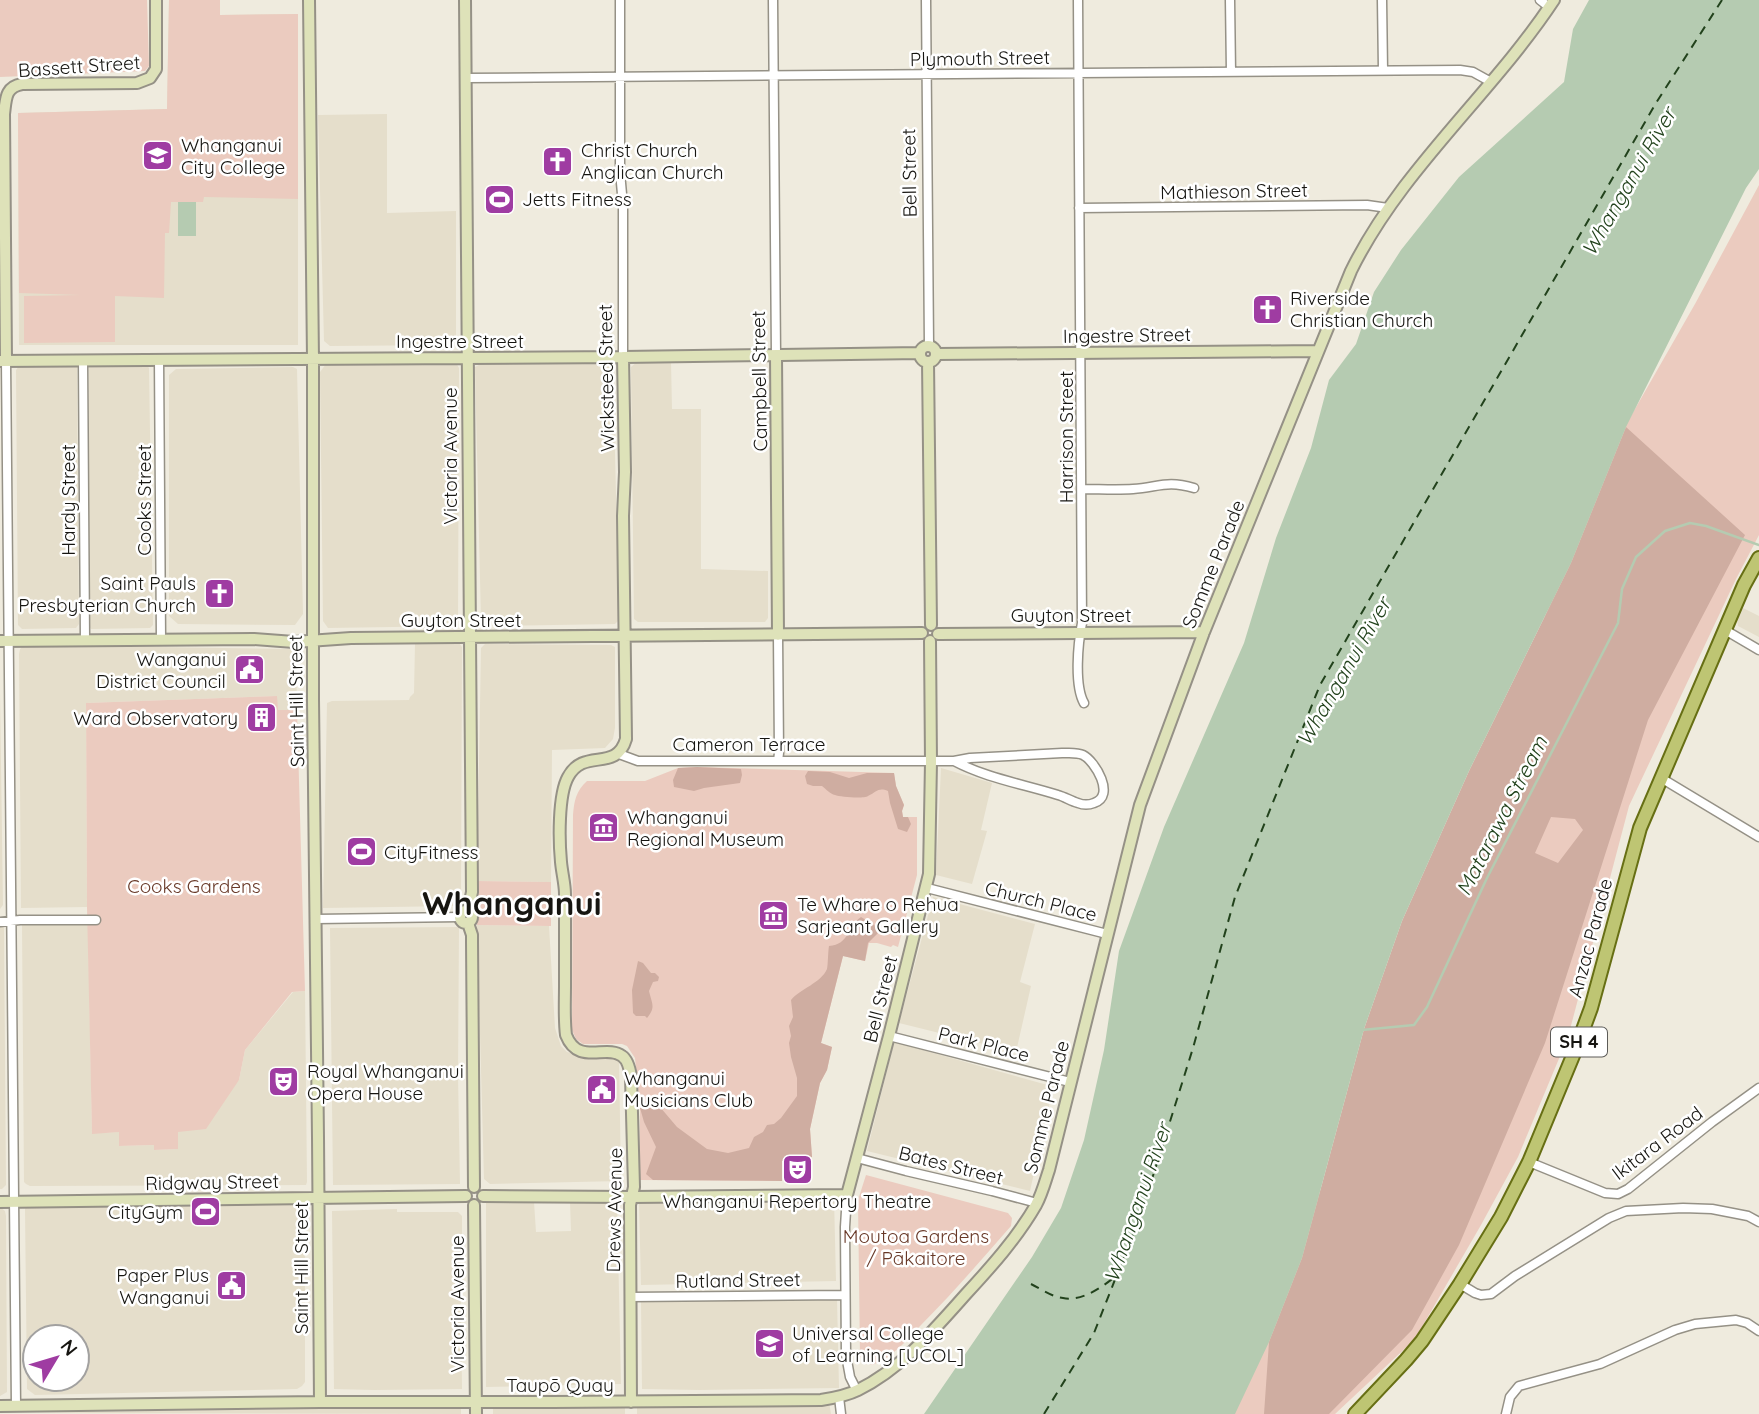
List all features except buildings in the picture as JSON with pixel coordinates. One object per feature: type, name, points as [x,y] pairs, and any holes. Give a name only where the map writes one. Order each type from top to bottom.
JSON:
[{"type":"main road","name":"Anzac Parade","points":[[1356,1414],[1422,1341],[1461,1284],[1501,1217],[1529,1162],[1591,1008],[1644,818],[1744,585],[1759,558]]},
{"type":"street","name":"Bassett Street","points":[[3,361],[6,94],[9,89],[22,84],[137,83],[150,78],[157,64],[156,0]]},
{"type":"street","name":"Saint Hill Street","points":[[310,0],[320,1402]]},
{"type":"street","name":"Victoria Avenue","points":[[465,0],[472,892],[465,917],[472,935],[474,1187]]},
{"type":"street","name":"Wicksteed Street","points":[[619,754],[626,739],[620,0]]},
{"type":"street","name":"Campbell Street","points":[[773,0],[778,761]]},
{"type":"street","name":"Bell Street","points":[[926,0],[931,625]]},
{"type":"street","name":"Harrison Street","points":[[1078,0],[1082,489],[1082,623],[1078,642],[1079,691],[1084,703]]},
{"type":"street","points":[[1230,0],[1231,72]]},
{"type":"street","points":[[1382,0],[1383,70]]},
{"type":"street","name":"Somme Parade","points":[[1037,1203],[1044,1186],[1140,805],[1204,632],[1343,288],[1360,253],[1388,208],[1520,47],[1548,2]]},
{"type":"street","name":"Plymouth Street","points":[[466,78],[1460,70],[1473,72],[1491,82]]},
{"type":"street","name":"Mathieson Street","points":[[1079,208],[1353,205],[1388,208]]},
{"type":"street","name":"Ingestre Street","points":[[3,361],[1318,351]]},
{"type":"street","name":"Cooks Street","points":[[159,359],[161,640]]},
{"type":"street","name":"Hardy Street","points":[[83,360],[85,640]]},
{"type":"street","points":[[3,361],[4,641],[11,921],[16,1406]]},
{"type":"street","points":[[1082,489],[1132,489],[1164,484],[1194,488]]},
{"type":"street","points":[[931,625],[937,629],[934,638],[925,640],[922,633],[923,628],[931,625]]},
{"type":"street","points":[[1725,630],[1759,650]]},
{"type":"street","name":"Guyton Street","points":[[934,638],[1080,632],[1204,632]]},
{"type":"street","name":"Guyton Street","points":[[4,641],[254,639],[294,642],[470,637],[922,633]]},
{"type":"street","name":"Bell Street","points":[[847,1195],[927,888],[930,858],[934,638]]},
{"type":"street","name":"Cameron Terrace","points":[[576,1049],[569,1042],[565,1026],[565,890],[561,859],[561,800],[564,784],[572,770],[582,763],[619,754],[638,761],[931,762],[1077,753],[1086,756],[1092,763],[1105,787],[1103,796],[1093,804],[1078,803],[970,770],[954,761]]},
{"type":"street","points":[[1661,778],[1759,837]]},
{"type":"street","name":"Church Place","points":[[927,888],[1107,934]]},
{"type":"street","points":[[316,919],[465,917]]},
{"type":"street","points":[[0,922],[96,920]]},
{"type":"street","name":"Park Place","points":[[889,1035],[1070,1082]]},
{"type":"street","name":"Drews Avenue","points":[[576,1049],[622,1056],[630,1069],[633,1088],[634,1187],[630,1205],[632,1408]]},
{"type":"street","name":"Ikitara Road","points":[[1529,1162],[1605,1193],[1618,1194],[1759,1088]]},
{"type":"street","name":"Bates Street","points":[[857,1158],[1037,1203]]},
{"type":"street","points":[[474,1187],[480,1190],[483,1196],[481,1202],[474,1205],[468,1202],[466,1196],[468,1190],[474,1187]]},
{"type":"street","points":[[483,1196],[847,1195],[846,1362],[857,1391]]},
{"type":"street","name":"Ridgway Street","points":[[0,1202],[466,1196]]},
{"type":"street","name":"Taupō Quay","points":[[0,1406],[320,1402],[476,1408],[632,1408],[839,1397],[857,1391],[904,1359],[939,1324],[1007,1246],[1037,1203]]},
{"type":"street","name":"Victoria Avenue","points":[[474,1205],[476,1408]]},
{"type":"street","points":[[1461,1284],[1475,1293],[1491,1294],[1515,1276],[1609,1218],[1626,1211],[1713,1209],[1748,1216],[1759,1222]]},
{"type":"street","name":"Rutland Street","points":[[630,1297],[845,1295]]},
{"type":"street","points":[[1506,1414],[1510,1397],[1519,1386],[1600,1364],[1675,1330],[1695,1324],[1730,1320],[1742,1321],[1759,1331]]},
{"type":"street","points":[[839,1397],[841,1414]]},
{"type":"shaded area","name":"Whanganui City College","points":[[169,0],[220,0],[220,15],[298,14],[298,345],[19,345],[18,113],[167,109]]},
{"type":"shaded area","points":[[387,114],[387,213],[456,211],[456,341],[453,345],[330,346],[324,341],[318,115]]},
{"type":"shaded area","points":[[455,361],[459,368],[458,626],[328,628],[323,621],[320,372],[326,364]]},
{"type":"shaded area","points":[[637,362],[671,362],[672,409],[701,409],[701,569],[768,571],[768,618],[765,622],[638,622],[634,619],[631,367]]},
{"type":"shaded area","points":[[92,363],[145,363],[149,368],[153,625],[150,628],[91,629],[88,625],[89,366]]},
{"type":"shaded area","points":[[481,364],[608,364],[613,369],[619,620],[615,624],[482,624],[475,367]]},
{"type":"shaded area","points":[[20,365],[77,366],[79,624],[76,628],[22,629],[18,625],[16,370]]},
{"type":"shaded area","points":[[176,369],[297,369],[303,614],[295,625],[178,624],[169,616],[169,375]]},
{"type":"shaded area","points":[[1626,427],[1745,535],[1648,720],[1545,1043],[1459,1245],[1412,1330],[1329,1414],[1264,1414],[1269,1342],[1302,1258],[1364,1029],[1402,921],[1469,771],[1571,563]],"holes":[[[1551,817],[1575,819],[1583,830],[1558,863],[1535,853]]]},
{"type":"shaded area","points":[[1743,608],[1759,616],[1759,637],[1738,626],[1737,620]]},
{"type":"shaded area","points":[[459,643],[462,647],[461,901],[455,906],[323,908],[327,703],[409,700],[414,693],[415,644]]},
{"type":"shaded area","points":[[485,644],[615,647],[613,739],[605,748],[552,750],[551,882],[477,881],[481,648]]},
{"type":"shaded area","points":[[25,645],[291,649],[296,656],[297,710],[277,710],[276,696],[86,703],[87,907],[21,908],[19,654]]},
{"type":"shaded area","points":[[0,693],[3,905],[0,909]]},
{"type":"shaded area","points":[[678,768],[741,769],[740,783],[694,791],[674,787],[673,780]]},
{"type":"shaded area","points":[[941,768],[992,783],[981,830],[987,831],[972,884],[936,875]]},
{"type":"shaded area","points":[[808,771],[830,772],[849,778],[867,773],[894,773],[904,805],[903,817],[908,817],[911,824],[907,832],[898,829],[888,791],[880,790],[862,797],[838,796],[822,786],[807,784],[805,776]]},
{"type":"shaded area","points":[[933,897],[1035,924],[1020,982],[1031,986],[1016,1052],[899,1023]]},
{"type":"shaded area","points":[[861,917],[877,927],[879,932],[868,943],[865,961],[843,956],[821,1043],[832,1047],[827,1070],[820,1083],[810,1129],[812,1157],[806,1158],[805,1161],[782,1161],[782,1181],[653,1180],[646,1174],[656,1147],[640,1108],[647,1103],[660,1107],[677,1127],[707,1149],[728,1153],[749,1148],[754,1137],[763,1132],[767,1125],[774,1124],[781,1118],[797,1096],[797,1078],[789,1043],[789,1026],[793,1017],[791,1000],[824,974],[829,946],[841,942]]},
{"type":"shaded area","points":[[0,923],[4,928],[6,1185],[2,1189],[0,1189]]},
{"type":"shaded area","points":[[88,923],[92,1133],[119,1132],[119,1146],[154,1145],[155,1150],[177,1149],[178,1132],[239,1080],[245,1050],[293,992],[305,991],[306,1185],[30,1186],[24,1182],[22,925]]},
{"type":"shaded area","points":[[477,925],[549,926],[555,1028],[561,1046],[567,1052],[591,1059],[619,1058],[621,1181],[490,1184],[484,1179]]},
{"type":"shaded area","points":[[459,927],[460,1184],[333,1185],[330,928]]},
{"type":"shaded area","points":[[638,961],[659,977],[649,991],[652,1008],[647,1018],[633,1013],[632,990]]},
{"type":"shaded area","points":[[894,1042],[1053,1088],[1030,1191],[867,1151]]},
{"type":"shaded area","points":[[834,1198],[836,1281],[641,1285],[639,1202]]},
{"type":"shaded area","points":[[617,1201],[621,1384],[486,1387],[486,1203],[534,1202],[536,1232],[571,1231],[570,1202]]},
{"type":"shaded area","points":[[293,1203],[302,1206],[305,1211],[305,1382],[297,1389],[35,1395],[32,1393],[91,1393],[91,1323],[26,1323],[27,1205]]},
{"type":"shaded area","points":[[0,1207],[6,1216],[7,1392],[0,1396]]},
{"type":"shaded area","points":[[397,1209],[397,1212],[458,1212],[462,1216],[462,1389],[334,1389],[332,1211]]},
{"type":"shaded area","name":"Universal College of Learning [UCOL]","points":[[837,1298],[839,1388],[642,1389],[641,1302]]},
{"type":"shaded area","points":[[829,1402],[831,1414],[637,1414],[637,1404]]},
{"type":"shaded area","points":[[625,1405],[625,1414],[493,1414],[493,1407]]},
{"type":"shaded area","points":[[461,1406],[461,1414],[29,1413]]},
{"type":"green space","points":[[0,0],[147,0],[149,66],[145,71],[0,77]]},
{"type":"green space","name":"Whanganui City College","points":[[169,0],[220,0],[220,15],[298,14],[298,199],[204,197],[203,202],[171,202],[169,233],[165,233],[164,298],[115,296],[115,342],[24,343],[24,296],[80,295],[19,293],[18,113],[167,109]]},
{"type":"green space","points":[[1759,185],[1759,535],[1629,806],[1568,1037],[1518,1157],[1415,1339],[1335,1414],[1233,1414],[1607,458]]},
{"type":"green space","name":"Cooks Gardens","points":[[277,696],[278,710],[297,710],[305,991],[292,992],[245,1050],[239,1080],[206,1129],[178,1132],[178,1149],[154,1150],[154,1145],[119,1146],[119,1132],[92,1134],[86,703]]},
{"type":"green space","points":[[678,768],[894,773],[904,805],[903,817],[917,817],[917,875],[898,947],[869,943],[865,961],[843,956],[821,1043],[832,1047],[827,1070],[820,1083],[810,1129],[812,1157],[806,1158],[805,1161],[782,1161],[782,1181],[639,1180],[640,1108],[635,1058],[627,1046],[622,1044],[583,1044],[576,1039],[572,1030],[573,815],[578,792],[587,781],[645,781]]},
{"type":"green space","points":[[477,881],[551,882],[551,926],[477,925]]},
{"type":"green space","name":"Moutoa Gardens / Pākaitore","points":[[866,1175],[1008,1213],[1012,1218],[1011,1226],[934,1312],[899,1348],[872,1365],[860,1356],[858,1200]]},
{"type":"water","name":"Whanganui River","points":[[1589,0],[1759,0],[1759,169],[1746,188],[1626,427],[1571,563],[1469,771],[1402,921],[1364,1029],[1302,1258],[1269,1342],[1235,1414],[924,1414],[1032,1257],[1061,1208],[1084,1140],[1104,1050],[1119,951],[1164,827],[1244,643],[1276,538],[1311,448],[1329,380],[1356,344],[1374,292],[1401,250],[1459,177],[1564,82],[1573,29]]},
{"type":"water","points":[[178,202],[196,202],[196,236],[178,236]]},
{"type":"waterway","name":"Matarawa Stream","points":[[1362,1030],[1414,1025],[1427,1007],[1487,878],[1618,623],[1622,589],[1636,557],[1665,531],[1690,523],[1759,545]]},
{"type":"ferry route","points":[[1044,1414],[1094,1333],[1142,1211],[1193,1048],[1235,897],[1320,685],[1656,103],[1722,0]]},
{"type":"ferry route","points":[[1031,1284],[1055,1296],[1070,1299],[1091,1293],[1116,1276]]},
{"type":"place","name":"Whanganui City College","points":[[158,156]]},
{"type":"place","name":"Christ Church Anglican Church","points":[[558,161]]},
{"type":"place","name":"Jetts Fitness","points":[[499,199]]},
{"type":"place","name":"Riverside Christian Church","points":[[1267,309]]},
{"type":"place","name":"Saint Pauls Presbyterian Church","points":[[219,594]]},
{"type":"place","name":"Wanganui District Council","points":[[249,670]]},
{"type":"place","name":"Ward Observatory","points":[[261,718]]},
{"type":"place","name":"Whanganui Regional Museum","points":[[604,828]]},
{"type":"place","name":"CityFitness","points":[[361,852]]},
{"type":"place","name":"Te Whare o Rehua Sarjeant Gallery","points":[[774,915]]},
{"type":"place","name":"Royal Whanganui Opera House","points":[[284,1082]]},
{"type":"place","name":"Whanganui Musicians Club","points":[[601,1089]]},
{"type":"place","name":"Whanganui Repertory Theatre","points":[[797,1170]]},
{"type":"place","name":"CityGym","points":[[206,1212]]},
{"type":"place","name":"Paper Plus Wanganui","points":[[232,1286]]},
{"type":"place","name":"Universal College of Learning [UCOL]","points":[[769,1344]]},
{"type":"district","name":"Whanganui","points":[[512,903]]}]
